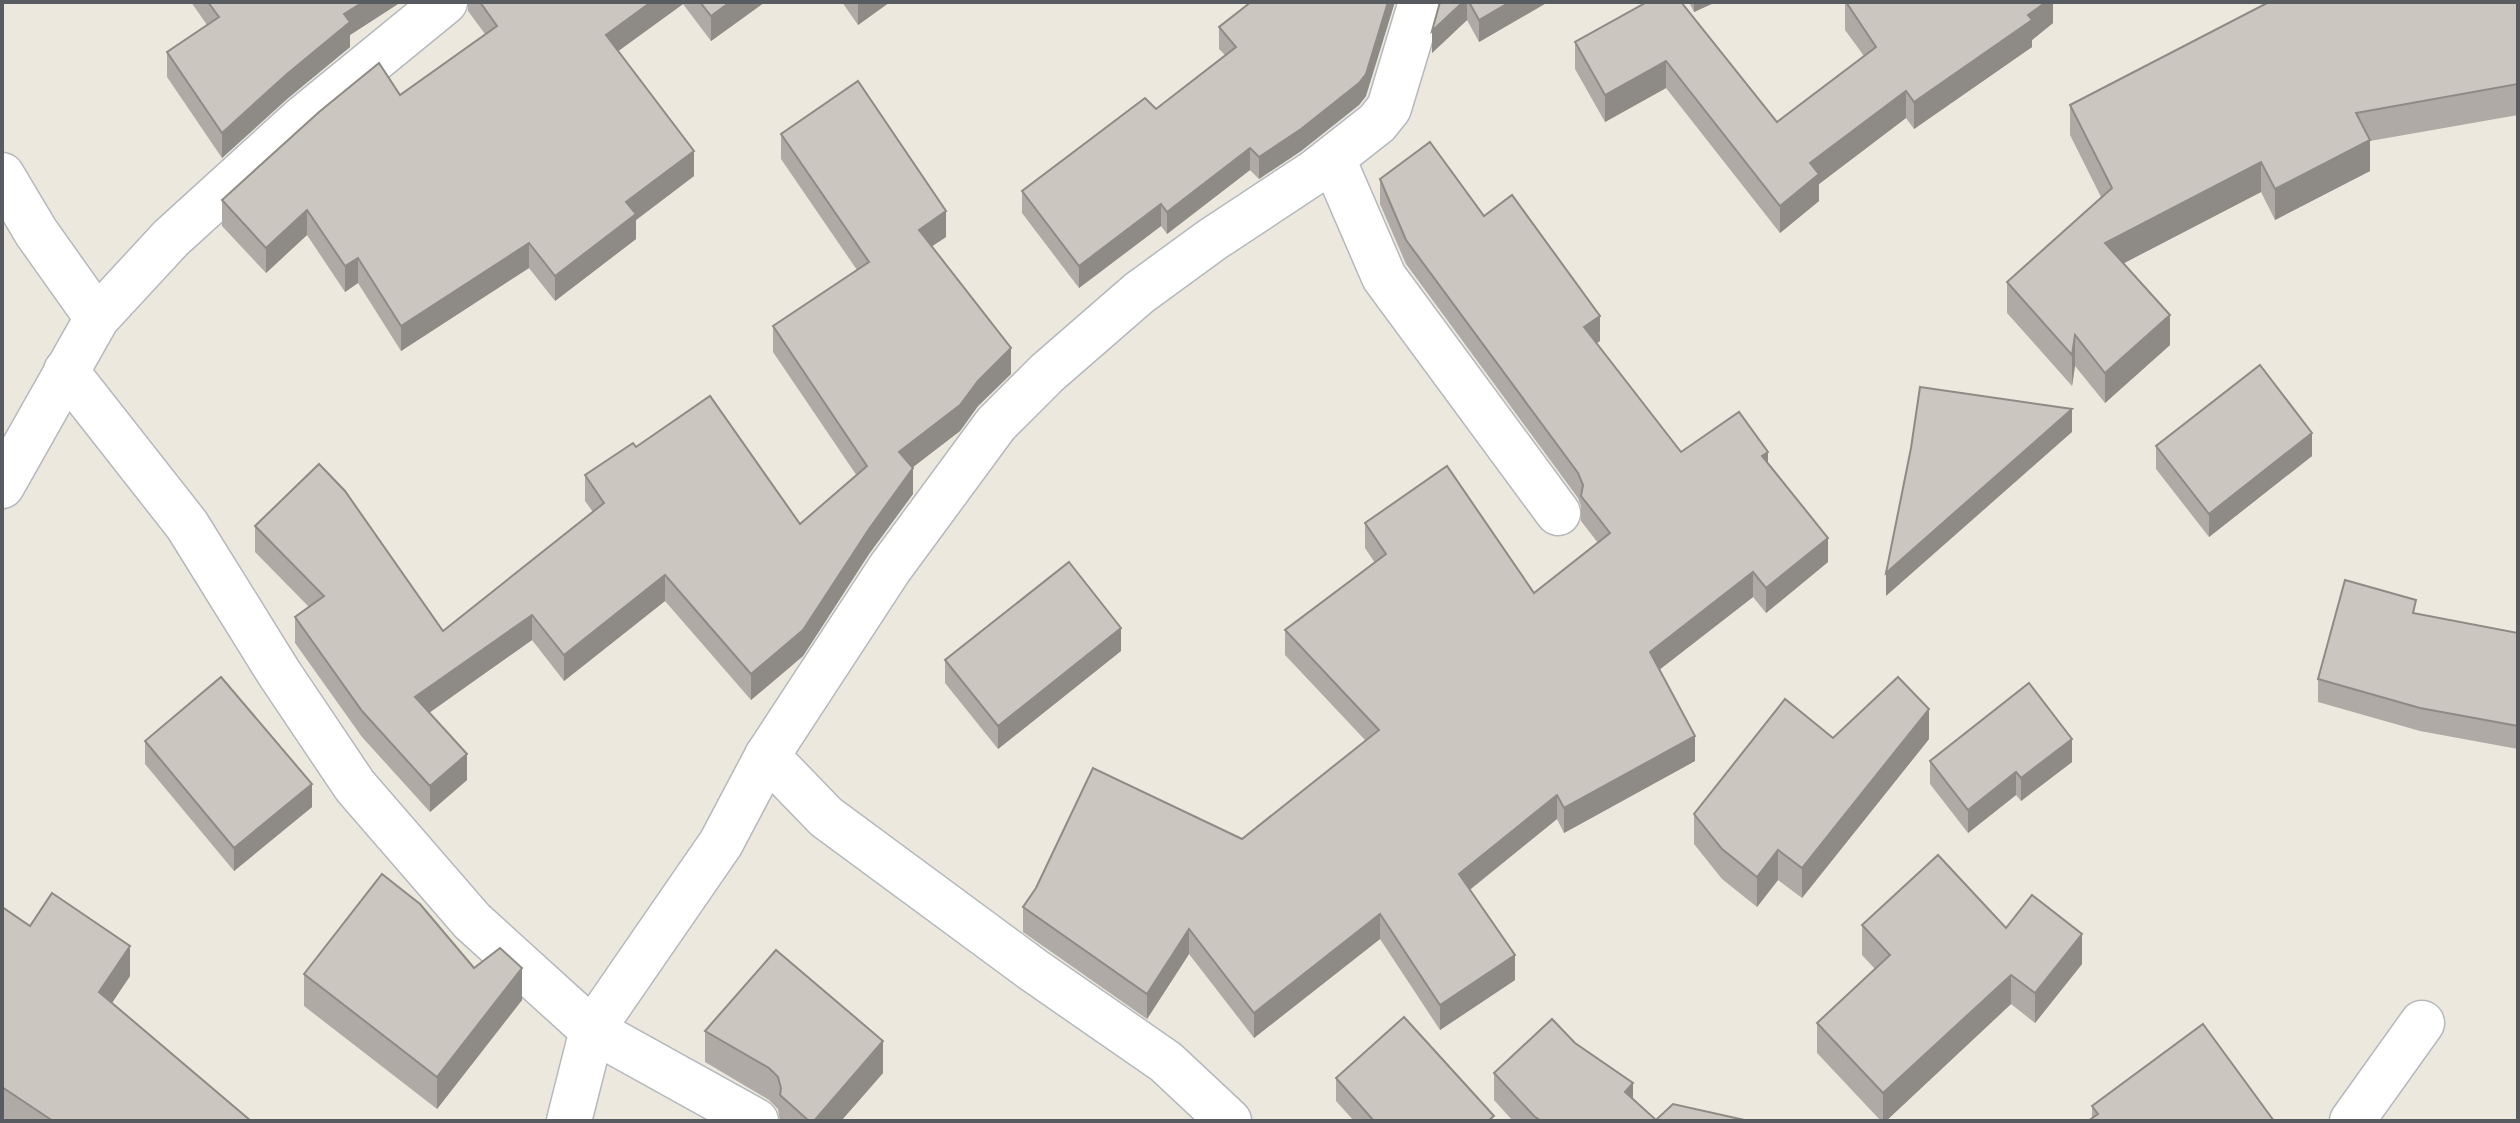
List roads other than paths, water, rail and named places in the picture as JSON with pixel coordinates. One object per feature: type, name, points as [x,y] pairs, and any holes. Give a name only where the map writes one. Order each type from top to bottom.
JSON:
[{"type":"street","points":[[2,486],[97,318],[171,238],[303,118],[445,2]]},
{"type":"street","points":[[569,1121],[592,1030],[721,843],[767,756],[890,568],[996,424],[1047,373],[1139,293],[1333,159],[1377,123],[1389,108],[1421,2]]},
{"type":"street","points":[[1333,159],[1384,277],[1558,513]]},
{"type":"street","points":[[2,175],[36,232],[97,318]]},
{"type":"street","points":[[66,371],[187,525],[279,673],[355,786],[472,921],[592,1030],[756,1121]]},
{"type":"street","points":[[767,756],[826,817],[1032,969],[1166,1062],[1229,1121]]},
{"type":"street","points":[[2352,1121],[2422,1023]]}]
